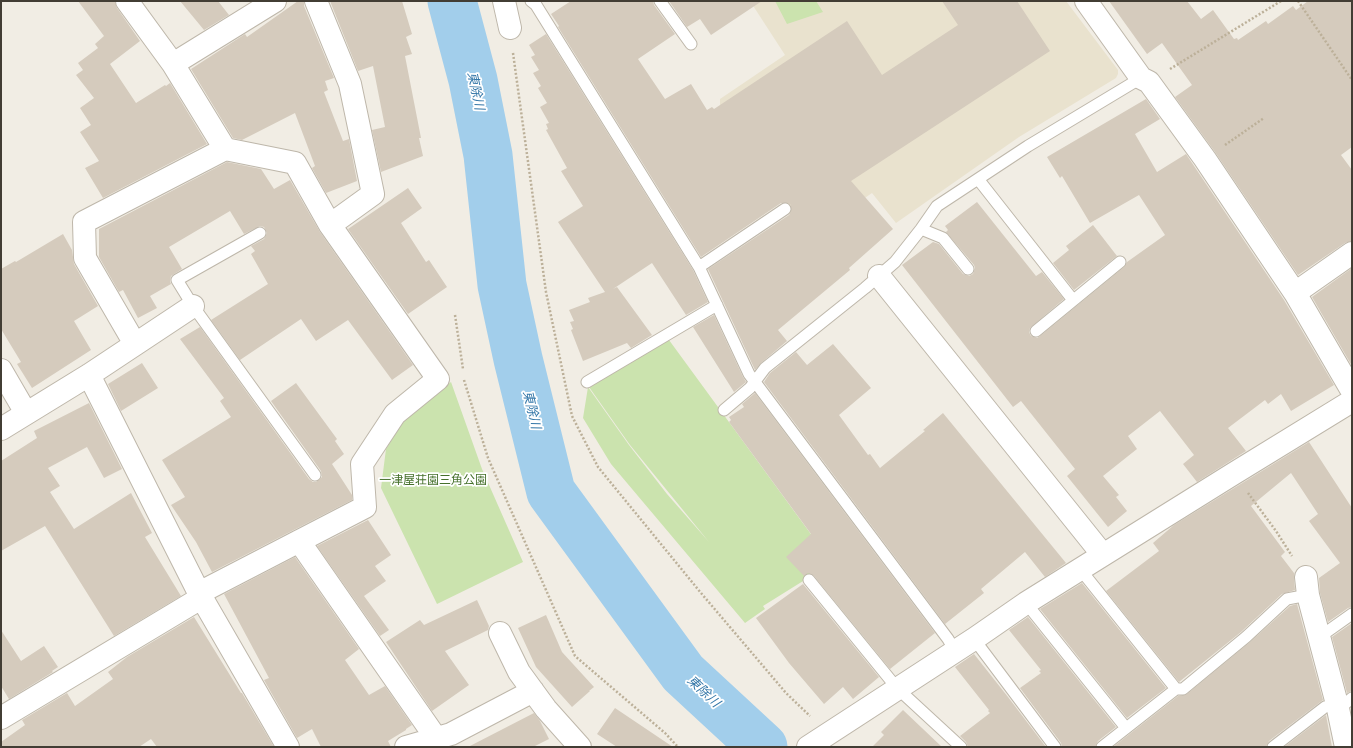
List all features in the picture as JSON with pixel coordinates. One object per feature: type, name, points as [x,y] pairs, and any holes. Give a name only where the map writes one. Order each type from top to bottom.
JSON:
[{"type":"street","points":[[127,1],[173,64],[225,149]]},
{"type":"street","points":[[173,64],[275,1]]},
{"type":"street","points":[[316,1],[350,84],[374,194],[330,225]]},
{"type":"street","points":[[504,1],[510,28]]},
{"type":"street","points":[[1086,1],[1205,159],[1295,293],[1352,392]]},
{"type":"street","points":[[1,718],[200,596],[299,541],[365,507],[362,464],[395,414],[438,379],[330,225],[295,163],[225,149],[84,222],[85,258],[135,344]]},
{"type":"street","points":[[1295,293],[1352,253]]},
{"type":"street","points":[[879,276],[1103,555]]},
{"type":"street","points":[[1,428],[89,375],[193,306]]},
{"type":"street","points":[[1,370],[26,413]]},
{"type":"street","points":[[89,375],[200,596],[288,747]]},
{"type":"street","points":[[815,734],[897,688],[974,639],[1026,603],[1352,401]]},
{"type":"street","points":[[299,541],[436,738]]},
{"type":"street","points":[[1307,586],[1318,634],[1344,701],[1346,747]]},
{"type":"street","points":[[500,633],[519,672],[546,709],[580,747]]},
{"type":"street","points":[[406,747],[451,734],[533,691]]},
{"type":"lane","points":[[660,1],[690,44]]},
{"type":"lane","points":[[536,2],[699,267],[749,374],[955,651]]},
{"type":"lane","points":[[724,410],[750,388],[765,368],[895,262],[937,206],[1028,146],[1145,80]]},
{"type":"lane","points":[[978,179],[1073,300]]},
{"type":"lane","points":[[699,267],[784,209]]},
{"type":"lane","points":[[921,229],[943,238],[968,269]]},
{"type":"lane","points":[[260,233],[177,280],[193,306],[315,475]]},
{"type":"lane","points":[[1036,331],[1120,262]]},
{"type":"lane","points":[[587,382],[717,305]]},
{"type":"lane","points":[[1080,569],[1176,689]]},
{"type":"lane","points":[[809,580],[897,688],[960,747]]},
{"type":"lane","points":[[1102,747],[1176,689],[1183,689],[1246,637],[1287,599],[1307,586]]},
{"type":"lane","points":[[1026,603],[1126,728]]},
{"type":"lane","points":[[1318,634],[1328,631],[1352,614]]},
{"type":"lane","points":[[974,639],[1055,747]]},
{"type":"lane","points":[[1272,747],[1325,707],[1344,701]]},
{"type":"path","points":[[1145,80],[1281,1]]},
{"type":"path","points":[[1298,1],[1352,80]]},
{"type":"path","points":[[510,28],[546,292],[572,416],[598,467],[701,594],[786,693],[815,734]]},
{"type":"path","points":[[1205,159],[1264,118]]},
{"type":"path","points":[[455,315],[464,380],[488,458],[574,656],[665,733],[678,747]]},
{"type":"path","points":[[1233,474],[1276,531],[1307,586]]},
{"type":"shaded area","points":[[750,1],[1066,1],[1118,70],[1118,74],[1116,78],[1019,137],[896,223],[872,193],[859,202],[797,223],[755,167],[720,106],[720,99],[785,55]]},
{"type":"green space","points":[[775,1],[816,1],[823,12],[787,24]]},
{"type":"green space","points":[[669,340],[832,563],[763,606],[765,609],[745,623],[611,464],[583,418],[588,387],[629,445],[667,494],[709,542],[630,445],[589,387]]},
{"type":"green space","name":"一津屋荘園三角公園","points":[[451,382],[482,469],[523,562],[437,604],[381,488],[386,449],[405,418]]},
{"type":"building","points":[[78,1],[115,1],[117,8],[140,41],[110,64],[136,103],[170,83],[207,144],[103,198],[85,168],[99,161],[80,132],[91,125],[80,108],[94,98],[76,75],[83,70],[78,63],[98,48],[95,44],[104,36]]},
{"type":"building","points":[[180,1],[218,1],[229,15],[204,30]]},
{"type":"building","points":[[298,1],[304,1],[304,6],[334,78],[325,81],[328,90],[324,92],[343,141],[349,139],[357,181],[326,193],[312,168],[315,166],[295,113],[242,140],[233,138],[191,69],[245,34],[247,37]]},
{"type":"building","points":[[330,1],[402,1],[412,34],[406,37],[412,54],[405,56],[421,138],[419,138],[423,156],[381,172],[372,130],[385,127],[373,66],[358,71]]},
{"type":"building","points":[[571,1],[653,1],[654,5],[675,34],[638,59],[665,99],[691,84],[707,110],[712,107],[714,109],[847,21],[882,75],[958,25],[942,1],[1017,1],[1050,51],[851,181],[893,229],[849,268],[850,270],[778,330],[787,341],[755,370],[708,269],[789,215],[791,212],[791,205],[788,203],[781,203],[701,257],[551,14]]},
{"type":"building","points":[[669,1],[762,1],[711,35],[700,19],[687,27]]},
{"type":"building","points":[[1109,1],[1187,1],[1201,19],[1213,10],[1234,39],[1237,38],[1238,40],[1266,21],[1268,24],[1293,6],[1296,10],[1308,1],[1352,1],[1352,147],[1341,155],[1352,170],[1352,241],[1345,243],[1298,275],[1215,152],[1175,97],[1192,85],[1162,43],[1147,54]]},
{"type":"building","points":[[546,34],[693,270],[708,302],[686,315],[652,263],[613,289],[617,287],[652,335],[631,348],[627,343],[583,361],[571,330],[573,329],[570,322],[574,321],[569,310],[590,302],[588,298],[605,292],[558,222],[583,206],[561,171],[567,168],[546,130],[548,129],[546,124],[549,123],[540,107],[547,103],[538,88],[541,86],[533,73],[539,70],[531,57],[535,55],[529,45]]},
{"type":"building","points":[[1146,99],[1160,119],[1135,134],[1157,172],[1186,154],[1284,300],[1334,385],[1291,411],[1281,394],[1268,404],[1265,400],[1228,428],[1246,451],[1197,482],[1183,464],[1194,455],[1160,411],[1128,436],[1137,449],[1103,476],[1119,495],[1116,497],[1127,511],[1108,527],[1067,476],[1075,469],[1021,401],[1013,407],[902,265],[933,242],[939,244],[963,274],[969,276],[973,274],[975,268],[974,265],[946,232],[948,230],[945,226],[977,202],[1036,276],[1042,272],[1064,299],[1030,328],[1029,332],[1031,336],[1037,338],[1040,336],[1124,267],[1127,262],[1165,235],[1139,195],[1090,223],[1062,176],[1060,178],[1047,157]]},
{"type":"building","points":[[227,162],[261,169],[274,189],[290,180],[320,232],[413,365],[392,380],[348,320],[316,341],[301,319],[240,360],[211,320],[268,284],[251,254],[255,251],[251,246],[264,239],[267,233],[264,227],[260,226],[244,234],[230,211],[169,247],[182,269],[171,276],[171,284],[150,296],[157,308],[138,318],[123,290],[119,292],[99,257],[99,229]]},
{"type":"building","points":[[408,188],[422,208],[401,223],[426,262],[429,260],[447,287],[408,314],[348,229]]},
{"type":"building","points":[[1093,225],[1117,256],[1074,290],[1053,263],[1069,250],[1066,246]]},
{"type":"building","points":[[63,234],[72,250],[74,264],[98,306],[74,321],[91,350],[32,388],[17,364],[21,362],[1,329],[1,269],[15,261],[16,262]]},
{"type":"building","points":[[1352,268],[1352,366],[1312,297]]},
{"type":"building","points":[[714,315],[746,382],[734,392],[693,327]]},
{"type":"building","points":[[200,327],[309,479],[316,482],[322,477],[321,471],[271,401],[296,383],[337,439],[335,441],[344,454],[332,464],[352,495],[352,500],[212,572],[196,542],[171,505],[185,497],[162,460],[231,417],[220,401],[224,398],[180,339]]},
{"type":"building","points":[[833,344],[871,388],[839,415],[868,455],[870,454],[880,468],[925,431],[923,430],[943,413],[1066,563],[1045,577],[1025,552],[981,589],[984,593],[945,624],[764,382],[770,373],[796,352],[807,365]]},
{"type":"building","points":[[142,363],[158,388],[121,411],[108,384]]},
{"type":"building","points":[[755,393],[935,633],[890,669],[814,576],[808,573],[804,576],[786,557],[811,534],[729,422],[731,420],[729,417],[744,407],[742,404]]},
{"type":"building","points":[[89,403],[122,469],[104,478],[87,447],[48,468],[60,486],[50,492],[74,529],[131,493],[152,533],[145,537],[181,596],[114,636],[45,526],[1,551],[1,461],[37,438],[34,431]]},
{"type":"building","points":[[1309,442],[1352,508],[1352,607],[1348,608],[1328,622],[1320,593],[1319,578],[1340,563],[1309,521],[1318,514],[1291,473],[1251,506],[1285,552],[1281,556],[1294,573],[1295,590],[1282,594],[1241,632],[1179,682],[1106,591],[1159,551],[1153,543],[1174,525]]},
{"type":"building","points":[[368,520],[391,555],[375,566],[386,581],[364,596],[389,630],[380,636],[317,546]]},
{"type":"building","points":[[295,557],[359,649],[345,660],[369,695],[385,686],[412,725],[388,741],[391,747],[321,747],[312,729],[297,738],[264,680],[269,678],[224,594]]},
{"type":"building","points":[[1082,583],[1166,688],[1127,718],[1040,609]]},
{"type":"building","points":[[803,584],[879,677],[853,699],[843,687],[824,704],[789,663],[756,618]]},
{"type":"building","points":[[477,600],[489,626],[488,630],[445,651],[469,685],[432,711],[386,642],[420,620],[424,625]]},
{"type":"building","points":[[1297,604],[1323,700],[1269,741],[1266,747],[1113,747],[1178,696],[1187,694],[1250,642],[1290,606]]},
{"type":"building","points":[[546,615],[562,652],[594,687],[572,707],[536,667],[518,628]]},
{"type":"building","points":[[194,617],[274,747],[157,747],[151,739],[139,747],[1,747],[1,742],[25,725],[22,720],[67,693],[75,706],[113,679],[108,672],[127,657]]},
{"type":"building","points":[[1028,617],[1116,727],[1098,741],[1095,747],[1062,747],[1061,743],[1020,688],[1041,673],[1039,671],[1041,670],[1009,630]]},
{"type":"building","points":[[1352,623],[1352,691],[1347,693],[1332,637]]},
{"type":"building","points":[[1,630],[21,661],[44,646],[58,667],[52,671],[53,672],[9,699],[1,686]]},
{"type":"building","points":[[974,654],[1046,747],[968,747],[966,742],[960,736],[990,713],[955,667]]},
{"type":"building","points":[[615,708],[673,747],[617,747],[597,734]]},
{"type":"building","points":[[903,710],[942,747],[872,747],[884,735],[881,732]]},
{"type":"building","points":[[534,713],[549,739],[533,747],[468,747]]},
{"type":"building","points":[[1326,715],[1332,747],[1284,747]]},
{"type":"waterway","name":"東除川","points":[[452,1],[473,80],[488,155],[502,285],[518,359],[551,492],[683,673],[763,747]]}]
